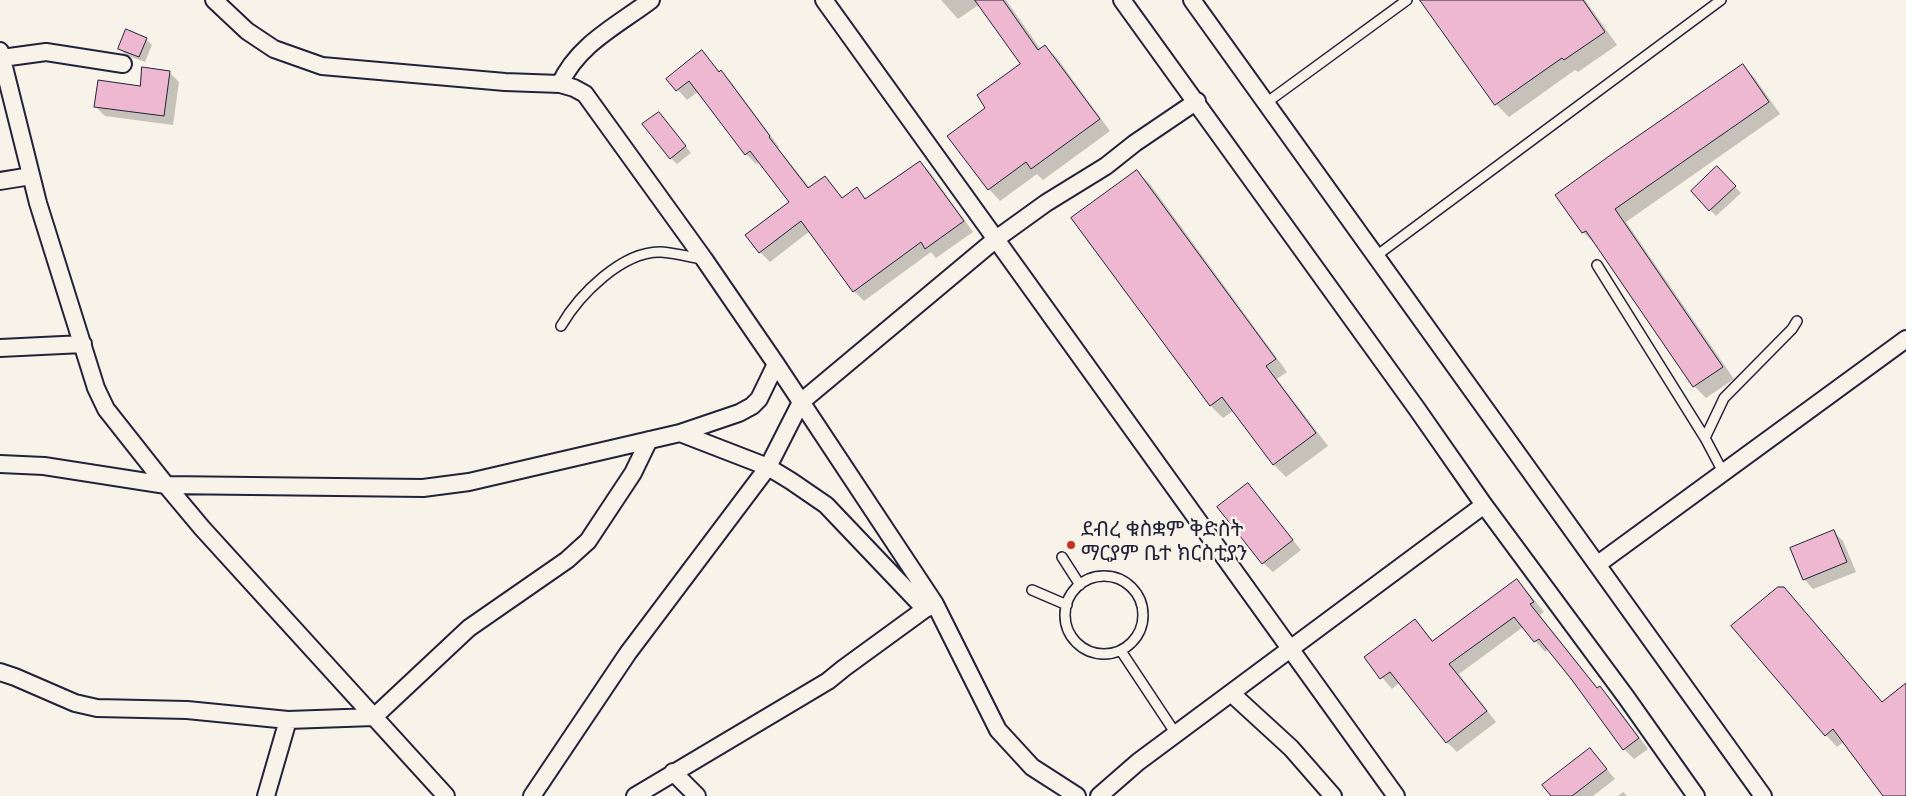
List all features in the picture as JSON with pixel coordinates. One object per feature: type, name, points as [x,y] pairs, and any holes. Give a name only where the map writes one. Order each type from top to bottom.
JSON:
[{"type":"street","points":[[214,0],[247,31],[274,49],[322,66],[505,82],[560,84],[585,94],[704,259],[801,402],[930,607],[998,730],[1032,767],[1077,796]]},
{"type":"street","points":[[560,84],[564,74],[584,49],[651,0]]},
{"type":"street","points":[[824,0],[1396,796]]},
{"type":"street","points":[[1122,0],[1197,101],[1484,506],[1626,697],[1696,796]]},
{"type":"street","points":[[1192,0],[1763,796]]},
{"type":"street","points":[[123,64],[46,52],[1,55],[38,203],[96,388],[106,409],[202,528],[446,796]]},
{"type":"street","points":[[532,796],[628,654],[768,467],[801,402],[996,239],[1046,203],[1106,166],[1135,143],[1197,101]]},
{"type":"street","points":[[0,181],[31,176]]},
{"type":"street","points":[[1598,564],[1906,339]]},
{"type":"street","points":[[0,348],[83,344]]},
{"type":"street","points":[[0,464],[44,466],[166,485],[423,488],[469,482],[680,434],[739,413],[752,406],[759,398],[776,364]]},
{"type":"street","points":[[680,434],[768,467],[826,505],[930,607]]},
{"type":"street","points":[[0,672],[75,703],[97,708],[187,710],[288,720],[374,717],[469,628],[567,560],[588,542],[633,473],[649,440]]},
{"type":"street","points":[[1099,796],[1138,762],[1484,506]]},
{"type":"street","points":[[635,796],[828,682],[844,668],[930,607]]},
{"type":"street","points":[[1231,693],[1291,748],[1333,796]]},
{"type":"street","points":[[266,796],[288,720]]},
{"type":"street","points":[[673,772],[697,796]]},
{"type":"lane","points":[[1266,104],[1407,0]]},
{"type":"lane","points":[[1376,256],[1721,0]]},
{"type":"lane","points":[[561,326],[570,310],[590,290],[611,270],[627,261],[647,254],[661,252],[704,259]]},
{"type":"lane","points":[[1597,266],[1705,438],[1723,472]]},
{"type":"lane","points":[[1705,438],[1724,398],[1798,321]]},
{"type":"lane","points":[[1062,557],[1080,585]]},
{"type":"lane","points":[[1097,577],[1115,578],[1124,582],[1137,595],[1143,612],[1140,631],[1129,646],[1121,651],[1103,654],[1085,649],[1077,644],[1067,628],[1065,618],[1067,606],[1073,592],[1080,585],[1097,577]]},
{"type":"lane","points":[[1032,590],[1067,606]]},
{"type":"lane","points":[[1121,651],[1176,734]]},
{"type":"building","points":[[975,0],[1003,0],[1038,50],[1045,45],[1100,119],[1031,169],[1026,162],[988,190],[947,136],[985,108],[977,95],[1020,64]]},
{"type":"building","points":[[1420,0],[1583,0],[1605,32],[1564,60],[1562,58],[1495,105]]},
{"type":"building","points":[[126,29],[147,38],[139,57],[118,49]]},
{"type":"building","points":[[702,50],[719,72],[721,70],[808,188],[825,176],[842,198],[857,187],[865,199],[920,161],[964,221],[925,249],[921,242],[853,292],[801,221],[759,253],[745,235],[789,202],[750,151],[745,155],[689,81],[676,91],[666,79]]},
{"type":"building","points":[[1743,64],[1769,102],[1615,209],[1723,367],[1693,387],[1586,231],[1582,233],[1555,195]]},
{"type":"building","points":[[142,67],[170,71],[164,116],[94,107],[98,80],[140,86]]},
{"type":"building","points":[[659,112],[686,146],[670,159],[642,124]]},
{"type":"building","points":[[1717,166],[1736,186],[1709,211],[1691,191]]},
{"type":"building","points":[[1137,170],[1276,359],[1266,366],[1316,433],[1273,465],[1222,397],[1210,406],[1071,218]]},
{"type":"building","points":[[1248,483],[1293,540],[1262,564],[1217,507]]},
{"type":"building","points":[[1834,530],[1847,562],[1803,580],[1790,548]]},
{"type":"building","points":[[1517,579],[1534,602],[1530,604],[1597,688],[1600,686],[1639,738],[1623,750],[1572,680],[1539,639],[1534,642],[1514,617],[1449,664],[1487,711],[1446,743],[1390,672],[1380,679],[1364,657],[1415,619],[1432,641]]},
{"type":"building","points":[[1778,587],[1784,587],[1882,702],[1906,683],[1906,796],[1883,796],[1833,729],[1825,736],[1731,626]]},
{"type":"building","points":[[1590,748],[1607,769],[1572,796],[1551,796],[1542,785]]},
{"type":"place","name":"ደብረ ቁስቋም ቅድስት ማርያም ቤተ ክርስቲያን","points":[[1071,545]]}]
